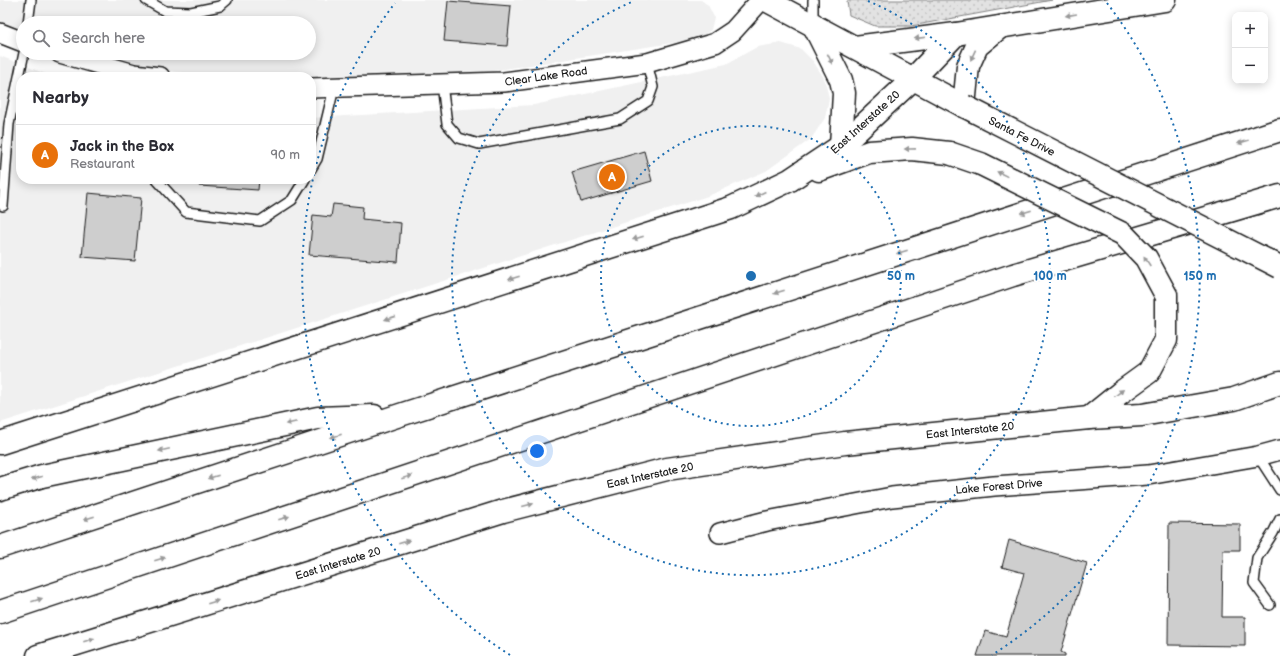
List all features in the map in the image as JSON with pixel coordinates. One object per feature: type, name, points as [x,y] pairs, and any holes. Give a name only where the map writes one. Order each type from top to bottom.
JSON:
[{"type":"main road","name":"Santa Fe Drive","points":[[766,0],[964,106],[1280,267]]},
{"type":"main road","points":[[855,47],[956,34],[1165,0]]},
{"type":"main road","points":[[813,24],[841,80],[844,93],[841,146]]},
{"type":"main road","points":[[964,106],[968,66],[977,46],[1000,27]]},
{"type":"main road","name":"East Interstate 20","points":[[0,443],[732,208],[790,180],[841,146],[913,79],[956,34]]},
{"type":"main road","points":[[0,547],[400,415],[1280,130]]},
{"type":"main road","points":[[790,180],[869,152],[912,149],[949,153],[981,164],[1123,234],[1146,258],[1166,295],[1166,340],[1149,372],[1089,418]]},
{"type":"main road","points":[[0,612],[1013,275],[1280,196]]},
{"type":"main road","name":"East Interstate 20","points":[[38,656],[503,511],[667,469],[845,442],[1089,418],[1142,415],[1234,399],[1280,383]]},
{"type":"main road","points":[[0,489],[42,476],[318,418],[400,415]]},
{"type":"street","name":"Clear Lake Road","points":[[316,88],[504,82],[646,63],[715,43],[733,31],[761,0]]},
{"type":"street","points":[[0,33],[16,39]]},
{"type":"street","points":[[83,60],[121,72]]},
{"type":"street","name":"Lake Forest Drive","points":[[720,533],[766,521],[892,497],[994,486],[1148,475],[1258,456],[1280,450]]},
{"type":"lane","points":[[29,16],[31,0]]},
{"type":"lane","points":[[146,0],[165,10],[191,12],[220,6],[227,0]]},
{"type":"lane","points":[[813,0],[813,24]]},
{"type":"lane","points":[[20,72],[23,60]]},
{"type":"lane","points":[[442,84],[447,124],[459,138],[479,144],[620,119],[648,101],[653,87],[646,63]]},
{"type":"lane","points":[[316,161],[334,88]]},
{"type":"lane","points":[[3,206],[10,124],[16,94]]},
{"type":"lane","points":[[161,184],[186,212],[260,221],[292,200],[302,184]]},
{"type":"lane","points":[[1258,456],[1280,490]]},
{"type":"lane","points":[[1270,605],[1254,582],[1257,558],[1273,533],[1280,518]]},
{"type":"shaded area","points":[[0,0],[701,0],[708,5],[714,17],[711,30],[698,39],[434,80],[316,81],[316,72],[177,72],[124,60],[316,60],[316,16],[16,16],[16,31],[0,25]]},
{"type":"shaded area","points":[[1052,0],[911,26],[875,26],[849,15],[847,1]]},
{"type":"shaded area","points":[[781,43],[801,49],[813,61],[824,78],[829,98],[825,118],[811,139],[766,171],[708,196],[0,423],[0,56],[41,72],[16,72],[16,184],[316,184],[316,118],[534,105],[726,64],[757,47]]},
{"type":"building","points":[[448,1],[511,6],[507,46],[444,41]]},
{"type":"building","points":[[644,151],[652,181],[581,202],[572,172]]},
{"type":"building","points":[[199,184],[259,184],[258,190],[199,186]]},
{"type":"building","points":[[88,193],[141,198],[135,261],[82,257]]},
{"type":"building","points":[[333,204],[363,207],[362,219],[401,223],[398,262],[309,255],[313,215],[331,217]]},
{"type":"building","points":[[1169,523],[1240,524],[1240,550],[1223,550],[1222,617],[1245,617],[1245,646],[1168,645]]},
{"type":"building","points":[[1009,540],[1087,563],[1061,652],[1065,654],[1065,656],[977,656],[985,631],[1006,637],[1024,573],[1002,567]]},
{"type":"place","name":"Jack in the Box","points":[[612,177]]}]
